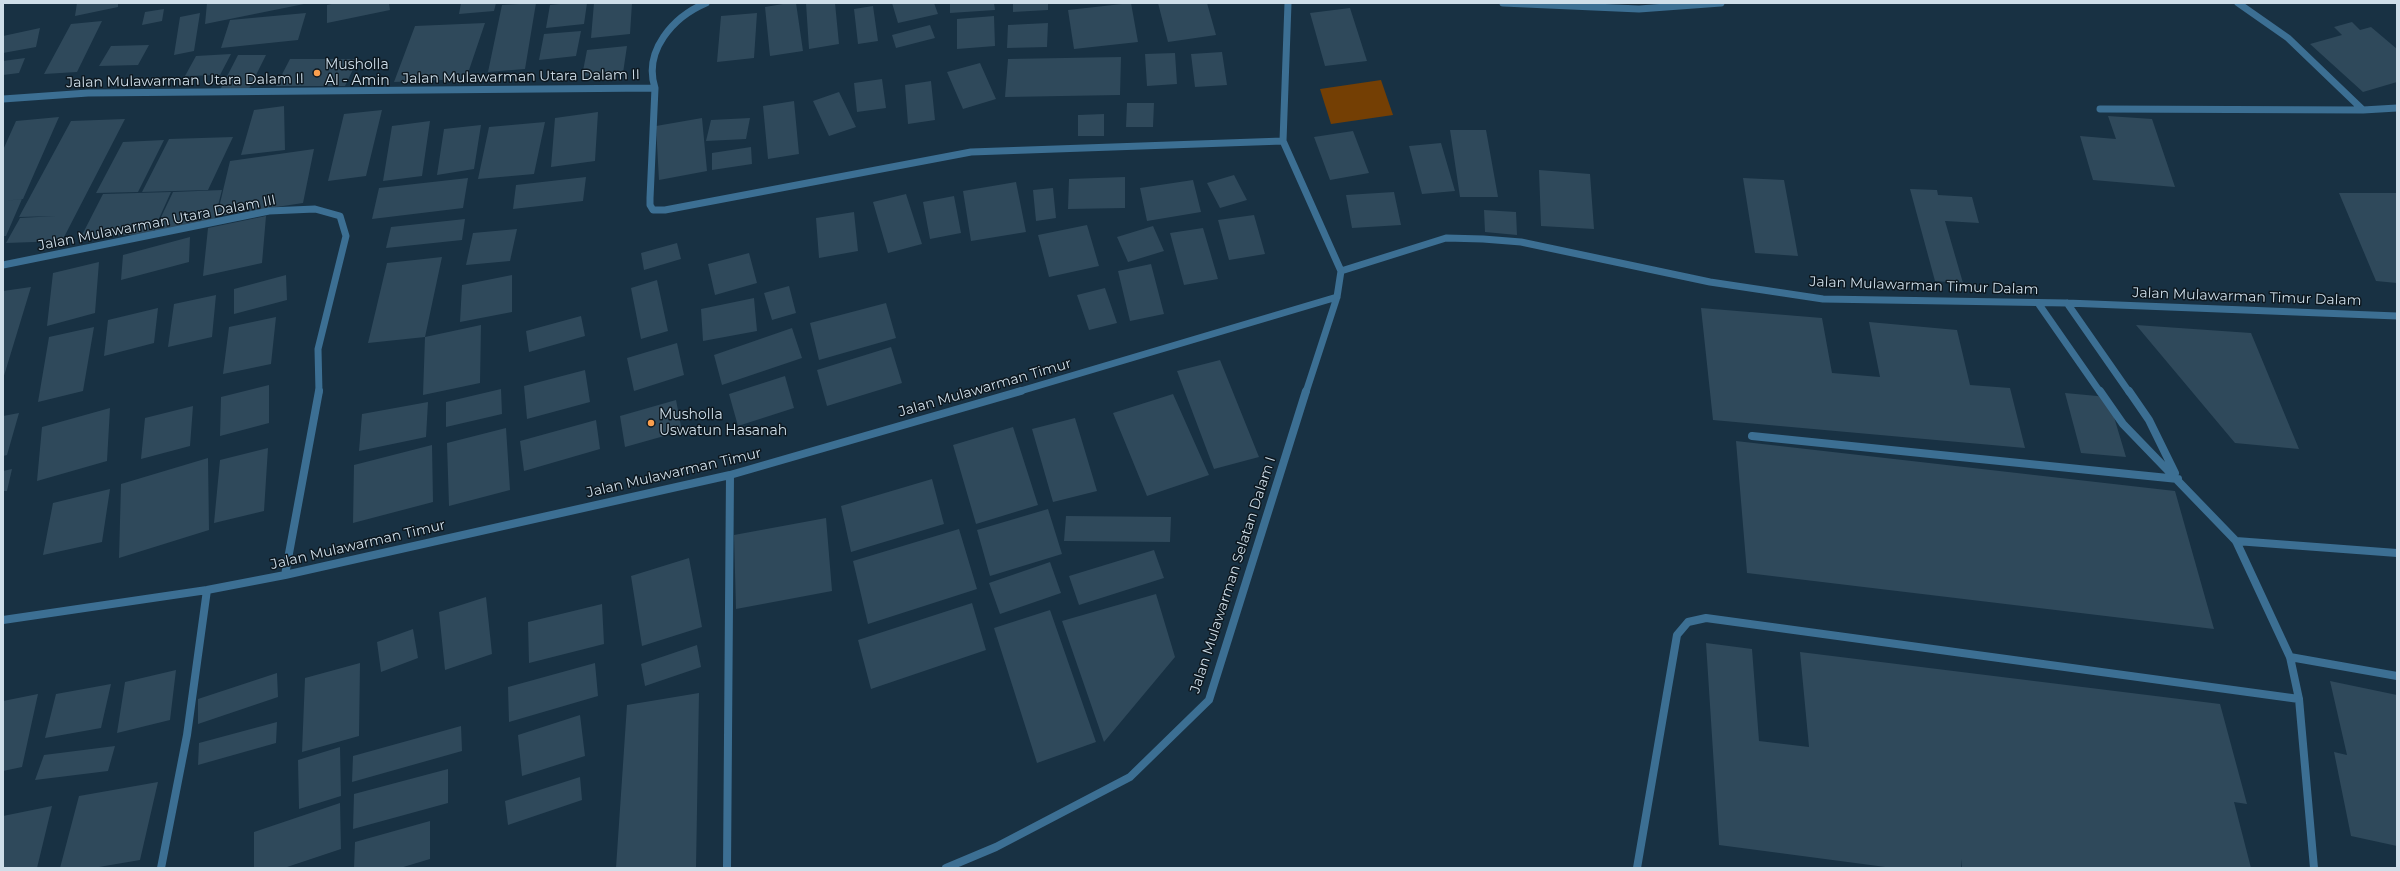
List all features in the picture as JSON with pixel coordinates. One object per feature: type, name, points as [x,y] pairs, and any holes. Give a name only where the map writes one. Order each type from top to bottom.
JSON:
[{"type":"street","points":[[706,3],[694,6],[674,22],[658,47],[651,65],[650,78],[656,88],[650,198],[650,205],[653,210],[665,210],[972,152],[1283,141]]},
{"type":"street","points":[[1288,3],[1283,141],[1341,271],[1337,297]]},
{"type":"street","points":[[1503,3],[1652,9],[1689,8],[1721,3]]},
{"type":"street","points":[[2238,3],[2261,16],[2320,66],[2362,110]]},
{"type":"street","name":"Jalan Mulawarman Utara Dalam II","points":[[3,99],[88,93],[656,88]]},
{"type":"street","points":[[2100,109],[2362,110],[2397,108]]},
{"type":"street","name":"Jalan Mulawarman Utara Dalam III","points":[[3,265],[269,212],[315,209],[340,216],[346,236],[318,349],[320,386],[304,481],[285,575]]},
{"type":"street","name":"Jalan Mulawarman Timur Dalam","points":[[1341,271],[1446,238],[1483,239],[1521,242],[1710,282],[1823,299],[2067,303],[2397,316]]},
{"type":"street","name":"Jalan Mulawarman Timur","points":[[3,620],[207,590],[285,575],[730,475],[1124,362],[1337,297]]},
{"type":"street","name":"Jalan Mulawarman Selatan Dalam I","points":[[946,868],[996,847],[1130,777],[1209,700],[1275,485],[1337,297]]},
{"type":"street","points":[[2038,303],[2123,424],[2178,479],[2236,541],[2290,657],[2299,699],[2314,868]]},
{"type":"street","points":[[2067,303],[2149,420],[2178,479]]},
{"type":"street","points":[[1752,436],[2178,479]]},
{"type":"street","points":[[727,868],[730,475]]},
{"type":"street","points":[[2236,541],[2397,553]]},
{"type":"street","points":[[161,868],[187,735],[207,590]]},
{"type":"street","points":[[1637,868],[1677,635],[1688,622],[1706,618],[2299,699]]},
{"type":"street","points":[[2290,657],[2397,676]]},
{"type":"shaded area","points":[[1381,80],[1393,115],[1331,124],[1320,89]]},
{"type":"building","points":[[77,3],[118,3],[118,7],[75,16]]},
{"type":"building","points":[[207,3],[304,3],[304,4],[205,24]]},
{"type":"building","points":[[336,3],[389,3],[390,10],[327,23],[327,5]]},
{"type":"building","points":[[461,3],[496,3],[494,11],[459,14]]},
{"type":"building","points":[[536,3],[525,69],[488,72],[502,5]]},
{"type":"building","points":[[587,3],[584,24],[546,28],[550,5]]},
{"type":"building","points":[[594,3],[632,3],[630,34],[591,38]]},
{"type":"building","points":[[796,3],[803,51],[770,56],[765,7]]},
{"type":"building","points":[[806,3],[835,3],[839,44],[809,49]]},
{"type":"building","points":[[892,3],[934,3],[938,14],[898,23]]},
{"type":"building","points":[[950,3],[994,3],[995,10],[950,13]]},
{"type":"building","points":[[1013,3],[1048,3],[1048,10],[1013,12]]},
{"type":"building","points":[[1131,3],[1138,42],[1074,49],[1068,10]]},
{"type":"building","points":[[1158,3],[1207,3],[1216,35],[1168,42]]},
{"type":"building","points":[[873,6],[878,41],[858,44],[854,9]]},
{"type":"building","points":[[1350,8],[1367,61],[1325,66],[1310,13]]},
{"type":"building","points":[[164,9],[162,21],[142,25],[145,12]]},
{"type":"building","points":[[200,13],[194,51],[174,55],[180,17]]},
{"type":"building","points":[[306,13],[298,40],[221,48],[230,20]]},
{"type":"building","points":[[757,13],[754,58],[717,62],[721,16]]},
{"type":"building","points":[[994,16],[995,46],[957,49],[957,19]]},
{"type":"building","points":[[102,21],[77,72],[44,74],[71,24]]},
{"type":"building","points":[[2352,22],[2360,30],[2371,27],[2397,49],[2397,82],[2363,92],[2310,44],[2342,35],[2334,27]]},
{"type":"building","points":[[485,23],[466,79],[394,82],[415,26]]},
{"type":"building","points":[[1048,23],[1047,47],[1007,48],[1008,25]]},
{"type":"building","points":[[930,25],[935,38],[896,48],[892,35]]},
{"type":"building","points":[[40,28],[36,47],[3,53],[3,36]]},
{"type":"building","points":[[581,31],[576,56],[539,60],[544,34]]},
{"type":"building","points":[[149,45],[138,65],[99,66],[111,46]]},
{"type":"building","points":[[627,46],[623,73],[582,76],[587,50]]},
{"type":"building","points":[[1222,52],[1227,85],[1195,87],[1191,54]]},
{"type":"building","points":[[1175,53],[1177,84],[1147,86],[1145,54]]},
{"type":"building","points":[[231,54],[220,75],[185,76],[196,56]]},
{"type":"building","points":[[238,55],[266,55],[249,89],[220,90]]},
{"type":"building","points":[[1121,57],[1120,95],[1005,97],[1008,59]]},
{"type":"building","points":[[25,58],[19,73],[3,75],[3,61]]},
{"type":"building","name":"Musholla Al - Amin","points":[[290,59],[358,59],[345,86],[276,86]]},
{"type":"building","points":[[980,63],[996,99],[963,109],[947,72]]},
{"type":"building","points":[[882,79],[886,108],[857,112],[854,83]]},
{"type":"building","points":[[931,81],[935,120],[908,124],[905,85]]},
{"type":"building","points":[[839,92],[856,127],[829,136],[813,101]]},
{"type":"building","points":[[794,101],[799,154],[768,159],[763,106]]},
{"type":"building","points":[[1127,103],[1154,103],[1153,127],[1126,127]]},
{"type":"building","points":[[284,106],[285,150],[241,155],[254,110]]},
{"type":"building","points":[[382,110],[366,176],[328,181],[344,114]]},
{"type":"building","points":[[598,112],[595,161],[551,167],[555,118]]},
{"type":"building","points":[[1104,114],[1104,136],[1078,136],[1078,115]]},
{"type":"building","points":[[2108,116],[2152,119],[2175,187],[2093,180],[2080,136],[2116,139]]},
{"type":"building","points":[[59,117],[23,199],[3,201],[3,150],[16,121]]},
{"type":"building","points":[[702,118],[707,171],[659,180],[656,126]]},
{"type":"building","points":[[750,118],[746,139],[706,141],[711,120]]},
{"type":"building","points":[[125,119],[62,241],[6,243],[20,218],[56,216],[19,217],[71,121]]},
{"type":"building","points":[[430,121],[422,176],[383,181],[392,126]]},
{"type":"building","points":[[545,122],[534,174],[478,179],[489,127]]},
{"type":"building","points":[[481,125],[474,169],[437,175],[444,129]]},
{"type":"building","points":[[1450,130],[1486,130],[1498,197],[1460,197]]},
{"type":"building","points":[[1353,131],[1369,173],[1330,180],[1314,137]]},
{"type":"building","points":[[233,137],[208,190],[142,192],[169,139]]},
{"type":"building","points":[[164,140],[138,192],[96,193],[123,142]]},
{"type":"building","points":[[1441,143],[1455,191],[1422,194],[1409,146]]},
{"type":"building","points":[[751,147],[752,164],[712,170],[712,153]]},
{"type":"building","points":[[314,149],[303,203],[217,216],[230,161]]},
{"type":"building","points":[[1539,170],[1590,174],[1594,229],[1541,226]]},
{"type":"building","points":[[1234,175],[1247,200],[1220,208],[1207,183]]},
{"type":"building","points":[[586,177],[583,201],[513,209],[516,185]]},
{"type":"building","points":[[1125,177],[1125,208],[1068,209],[1069,179]]},
{"type":"building","points":[[468,178],[463,208],[372,219],[379,188]]},
{"type":"building","points":[[1743,178],[1784,180],[1798,256],[1755,253]]},
{"type":"building","points":[[1193,180],[1201,212],[1147,221],[1140,188]]},
{"type":"building","points":[[1016,182],[1026,232],[971,241],[963,191]]},
{"type":"building","points":[[1053,188],[1056,218],[1036,221],[1033,190]]},
{"type":"building","points":[[1910,189],[1937,190],[1938,195],[1972,197],[1979,223],[1945,221],[1963,283],[1935,281]]},
{"type":"building","points":[[222,190],[214,221],[153,234],[173,192]]},
{"type":"building","points":[[171,192],[152,234],[81,237],[103,194]]},
{"type":"building","points":[[1394,192],[1401,225],[1352,228],[1346,195]]},
{"type":"building","points":[[2339,193],[2397,193],[2397,283],[2376,281]]},
{"type":"building","points":[[906,194],[922,244],[888,253],[873,202]]},
{"type":"building","points":[[954,196],[961,233],[930,239],[923,202]]},
{"type":"building","points":[[22,199],[6,236],[3,236],[3,201]]},
{"type":"building","points":[[1484,210],[1516,212],[1517,235],[1485,232]]},
{"type":"building","points":[[854,212],[858,251],[819,258],[816,218]]},
{"type":"building","points":[[1254,215],[1265,254],[1229,260],[1218,220]]},
{"type":"building","points":[[266,216],[262,263],[203,276],[208,228]]},
{"type":"building","points":[[465,219],[462,240],[386,248],[391,227]]},
{"type":"building","points":[[1087,225],[1099,266],[1049,277],[1038,235]]},
{"type":"building","points":[[1153,226],[1164,251],[1128,262],[1117,237]]},
{"type":"building","points":[[1203,228],[1218,279],[1184,285],[1170,233]]},
{"type":"building","points":[[517,229],[510,261],[466,265],[473,233]]},
{"type":"building","points":[[190,237],[189,262],[121,280],[123,255]]},
{"type":"building","points":[[677,243],[681,259],[644,270],[641,253]]},
{"type":"building","points":[[749,253],[757,283],[715,295],[708,264]]},
{"type":"building","points":[[442,257],[425,337],[368,343],[387,263]]},
{"type":"building","points":[[99,262],[95,313],[47,326],[53,273]]},
{"type":"building","points":[[1151,264],[1164,314],[1130,321],[1118,271]]},
{"type":"building","points":[[286,275],[287,300],[234,314],[234,289]]},
{"type":"building","points":[[512,275],[512,312],[460,322],[462,285]]},
{"type":"building","points":[[657,280],[668,331],[641,339],[631,288]]},
{"type":"building","points":[[789,286],[796,313],[772,320],[764,293]]},
{"type":"building","points":[[31,287],[3,379],[3,291]]},
{"type":"building","points":[[1105,288],[1117,323],[1089,330],[1077,295]]},
{"type":"building","points":[[216,295],[212,337],[168,347],[174,304]]},
{"type":"building","points":[[754,298],[757,331],[703,341],[701,309]]},
{"type":"building","points":[[886,303],[896,338],[819,360],[810,323]]},
{"type":"building","points":[[158,308],[154,343],[104,356],[108,320]]},
{"type":"building","points":[[1701,308],[1822,318],[1832,373],[1880,377],[1869,322],[1957,330],[1970,385],[2010,388],[2025,448],[1713,420]]},
{"type":"building","points":[[581,316],[585,336],[529,352],[526,331]]},
{"type":"building","points":[[276,317],[271,364],[223,374],[229,327]]},
{"type":"building","points":[[481,325],[480,383],[423,395],[425,337]]},
{"type":"building","points":[[2136,325],[2251,333],[2299,449],[2235,443]]},
{"type":"building","points":[[94,327],[83,391],[38,402],[49,337]]},
{"type":"building","points":[[792,328],[802,358],[722,385],[714,355]]},
{"type":"building","points":[[677,343],[684,375],[634,391],[627,358]]},
{"type":"building","points":[[891,347],[902,383],[827,406],[817,370]]},
{"type":"building","points":[[1220,360],[1259,457],[1214,469],[1177,371]]},
{"type":"building","points":[[585,370],[590,402],[527,419],[524,386]]},
{"type":"building","points":[[785,376],[794,408],[738,426],[729,394]]},
{"type":"building","points":[[269,385],[269,423],[220,436],[221,397]]},
{"type":"building","points":[[501,389],[502,414],[446,427],[446,402]]},
{"type":"building","points":[[2065,393],[2108,397],[2126,457],[2081,453]]},
{"type":"building","points":[[1173,394],[1209,475],[1147,496],[1113,413]]},
{"type":"building","name":"Musholla Uswatun Hasanah","points":[[676,400],[682,431],[625,447],[620,416]]},
{"type":"building","points":[[428,402],[426,437],[359,451],[362,414]]},
{"type":"building","points":[[193,406],[190,446],[141,459],[145,418]]},
{"type":"building","points":[[110,408],[107,461],[37,481],[42,427]]},
{"type":"building","points":[[19,413],[7,455],[3,456],[3,416]]},
{"type":"building","points":[[1075,418],[1097,491],[1053,502],[1032,429]]},
{"type":"building","points":[[596,420],[600,449],[524,471],[520,441]]},
{"type":"building","points":[[1013,427],[1038,505],[976,524],[953,445]]},
{"type":"building","points":[[506,428],[510,490],[449,506],[447,443]]},
{"type":"building","points":[[1736,441],[2175,491],[2214,629],[1747,573]]},
{"type":"building","points":[[432,445],[433,502],[353,523],[354,465]]},
{"type":"building","points":[[268,448],[264,511],[214,523],[220,460]]},
{"type":"building","points":[[208,458],[209,530],[119,558],[121,484]]},
{"type":"building","points":[[12,469],[7,491],[3,491],[3,471]]},
{"type":"building","points":[[932,479],[944,524],[851,552],[841,506]]},
{"type":"building","points":[[110,489],[102,542],[43,555],[53,503]]},
{"type":"building","points":[[1048,509],[1062,554],[990,576],[977,530]]},
{"type":"building","points":[[1066,516],[1171,517],[1170,542],[1064,541]]},
{"type":"building","points":[[826,518],[832,591],[736,609],[734,535]]},
{"type":"building","points":[[959,529],[977,589],[868,624],[853,561]]},
{"type":"building","points":[[1154,550],[1164,578],[1079,605],[1069,576]]},
{"type":"building","points":[[689,558],[702,627],[642,646],[631,576]]},
{"type":"building","points":[[1050,562],[1061,593],[1000,614],[989,583]]},
{"type":"building","points":[[1156,594],[1175,657],[1104,742],[1062,621]]},
{"type":"building","points":[[486,597],[492,654],[445,670],[439,612]]},
{"type":"building","points":[[972,603],[986,650],[871,689],[858,640]]},
{"type":"building","points":[[602,604],[604,644],[529,663],[528,622]]},
{"type":"building","points":[[1050,610],[1096,742],[1037,763],[994,628]]},
{"type":"building","points":[[413,629],[418,658],[381,672],[377,642]]},
{"type":"building","points":[[1706,643],[1752,649],[1759,741],[1809,747],[1800,652],[2220,704],[2247,804],[2234,802],[2251,868],[1962,868],[1961,859],[1961,868],[1893,868],[1719,845]]},
{"type":"building","points":[[697,645],[701,667],[645,686],[641,664]]},
{"type":"building","points":[[360,663],[359,736],[302,752],[305,678]]},
{"type":"building","points":[[595,663],[598,696],[509,722],[508,687]]},
{"type":"building","points":[[176,670],[170,720],[117,733],[125,682]]},
{"type":"building","points":[[277,673],[278,697],[198,724],[198,699]]},
{"type":"building","points":[[2330,681],[2397,695],[2397,846],[2351,836],[2334,752],[2347,755]]},
{"type":"building","points":[[111,684],[101,728],[45,738],[56,694]]},
{"type":"building","points":[[699,693],[696,868],[616,868],[627,705]]},
{"type":"building","points":[[38,694],[22,767],[3,771],[3,701]]},
{"type":"building","points":[[580,715],[585,756],[522,776],[518,735]]},
{"type":"building","points":[[277,722],[276,743],[198,765],[199,743]]},
{"type":"building","points":[[461,726],[462,751],[352,782],[353,756]]},
{"type":"building","points":[[115,746],[108,771],[35,780],[44,755]]},
{"type":"building","points":[[340,747],[341,796],[299,809],[298,760]]},
{"type":"building","points":[[448,769],[448,803],[353,829],[354,794]]},
{"type":"building","points":[[580,777],[582,800],[508,825],[505,801]]},
{"type":"building","points":[[158,782],[140,860],[93,868],[60,868],[79,796]]},
{"type":"building","points":[[340,803],[341,849],[284,868],[254,868],[254,832]]},
{"type":"building","points":[[52,806],[37,868],[3,868],[3,816]]},
{"type":"building","points":[[430,821],[430,859],[400,868],[354,868],[355,842]]},
{"type":"place","name":"Musholla Al - Amin","points":[[317,73]]},
{"type":"place","name":"Musholla Uswatun Hasanah","points":[[651,423]]}]
